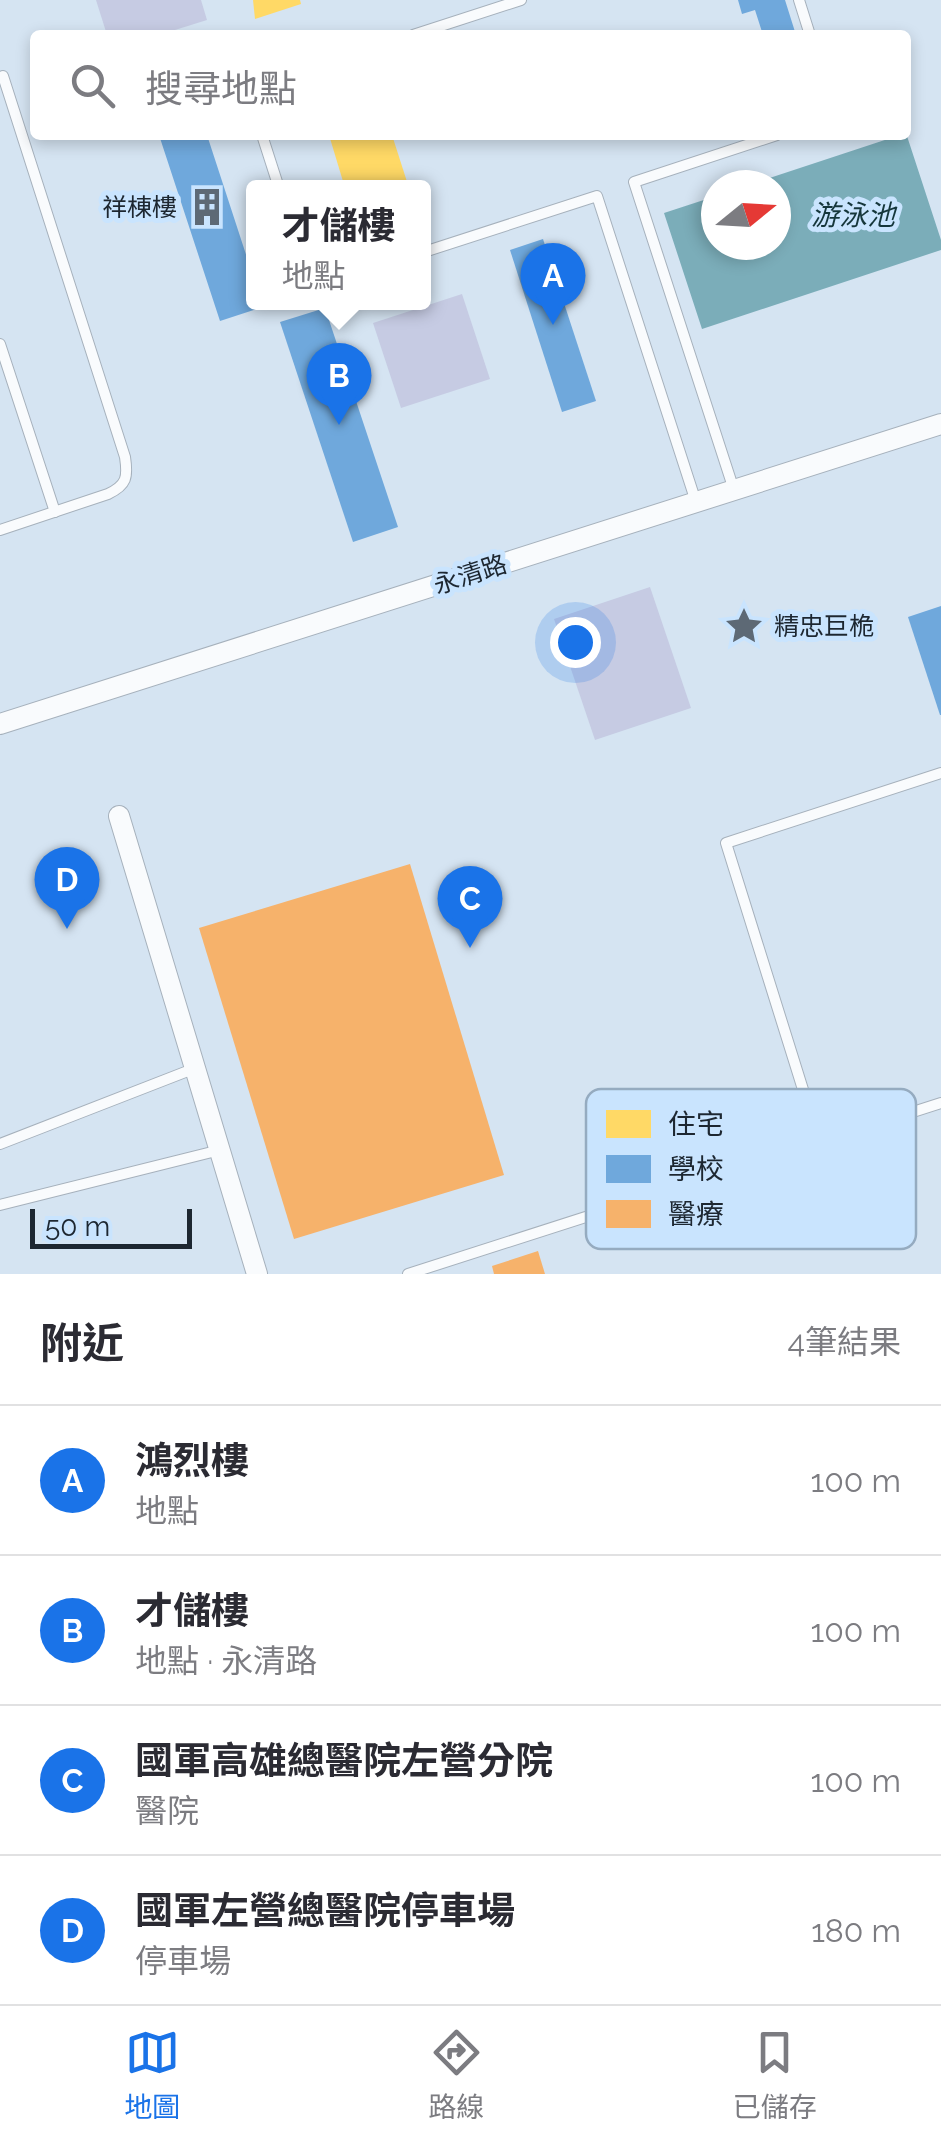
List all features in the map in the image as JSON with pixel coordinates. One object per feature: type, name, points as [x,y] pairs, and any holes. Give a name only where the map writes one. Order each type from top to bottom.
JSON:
[{"type":"street","name":"永清路","points":[[0,724],[941,424]]},
{"type":"street","points":[[118,816],[257,1274]]},
{"type":"lane","points":[[427,30],[520,0]]},
{"type":"lane","points":[[799,0],[808,30]]},
{"type":"lane","points":[[0,530],[121,488],[127,474],[125,457],[3,76]]},
{"type":"lane","points":[[264,140],[276,180]]},
{"type":"lane","points":[[734,490],[634,182],[762,140]]},
{"type":"lane","points":[[431,250],[597,196],[696,502]]},
{"type":"lane","points":[[0,344],[55,512]]},
{"type":"lane","points":[[803,1089],[726,843],[941,773]]},
{"type":"lane","points":[[0,1144],[194,1069]]},
{"type":"lane","points":[[916,1111],[941,1102]]},
{"type":"lane","points":[[0,1204],[220,1150]]},
{"type":"lane","points":[[408,1274],[586,1218]]},
{"type":"lane","points":[[461,1258],[466,1274]]},
{"type":"shaded area","points":[[96,0],[201,0],[207,20],[175,30],[105,30]]},
{"type":"shaded area","points":[[462,294],[490,379],[401,408],[373,323],[413,310],[431,310],[431,304]]},
{"type":"shaded area","points":[[650,587],[691,708],[595,740],[554,619]]},
{"type":"water","name":"游泳池","points":[[885,140],[908,140],[941,250],[702,329],[664,213],[701,201],[701,260],[791,260],[791,171]]},
{"type":"building: 住宅","points":[[253,0],[300,0],[301,4],[255,19]]},
{"type":"building: 住宅","points":[[331,140],[394,140],[406,180],[343,180]]},
{"type":"building: 學校","points":[[738,0],[785,0],[794,30],[761,30],[755,10],[742,14]]},
{"type":"building: 學校","name":"祥棟樓","points":[[161,140],[209,140],[246,254],[246,310],[254,310],[220,321]]},
{"type":"building: 學校","points":[[543,239],[596,401],[562,412],[510,250]]},
{"type":"building: 學校","points":[[326,310],[398,527],[353,542],[280,322]]},
{"type":"building: 學校","points":[[941,606],[941,715],[940,715],[908,617]]},
{"type":"building: 醫療","points":[[410,864],[504,1175],[294,1239],[199,928]]},
{"type":"building: 醫療","points":[[538,1251],[545,1274],[494,1274],[492,1266]]},
{"type":"place","name":"祥棟樓","points":[[207,207]]},
{"type":"place","name":"鴻烈樓","points":[[553,325]]},
{"type":"place","name":"才儲樓","points":[[339,425]]},
{"type":"place","name":"精忠巨桅","points":[[744,626]]},
{"type":"place","name":"國軍左營總醫院停車場","points":[[67,929]]},
{"type":"place","name":"國軍高雄總醫院左營分院","points":[[470,948]]}]
